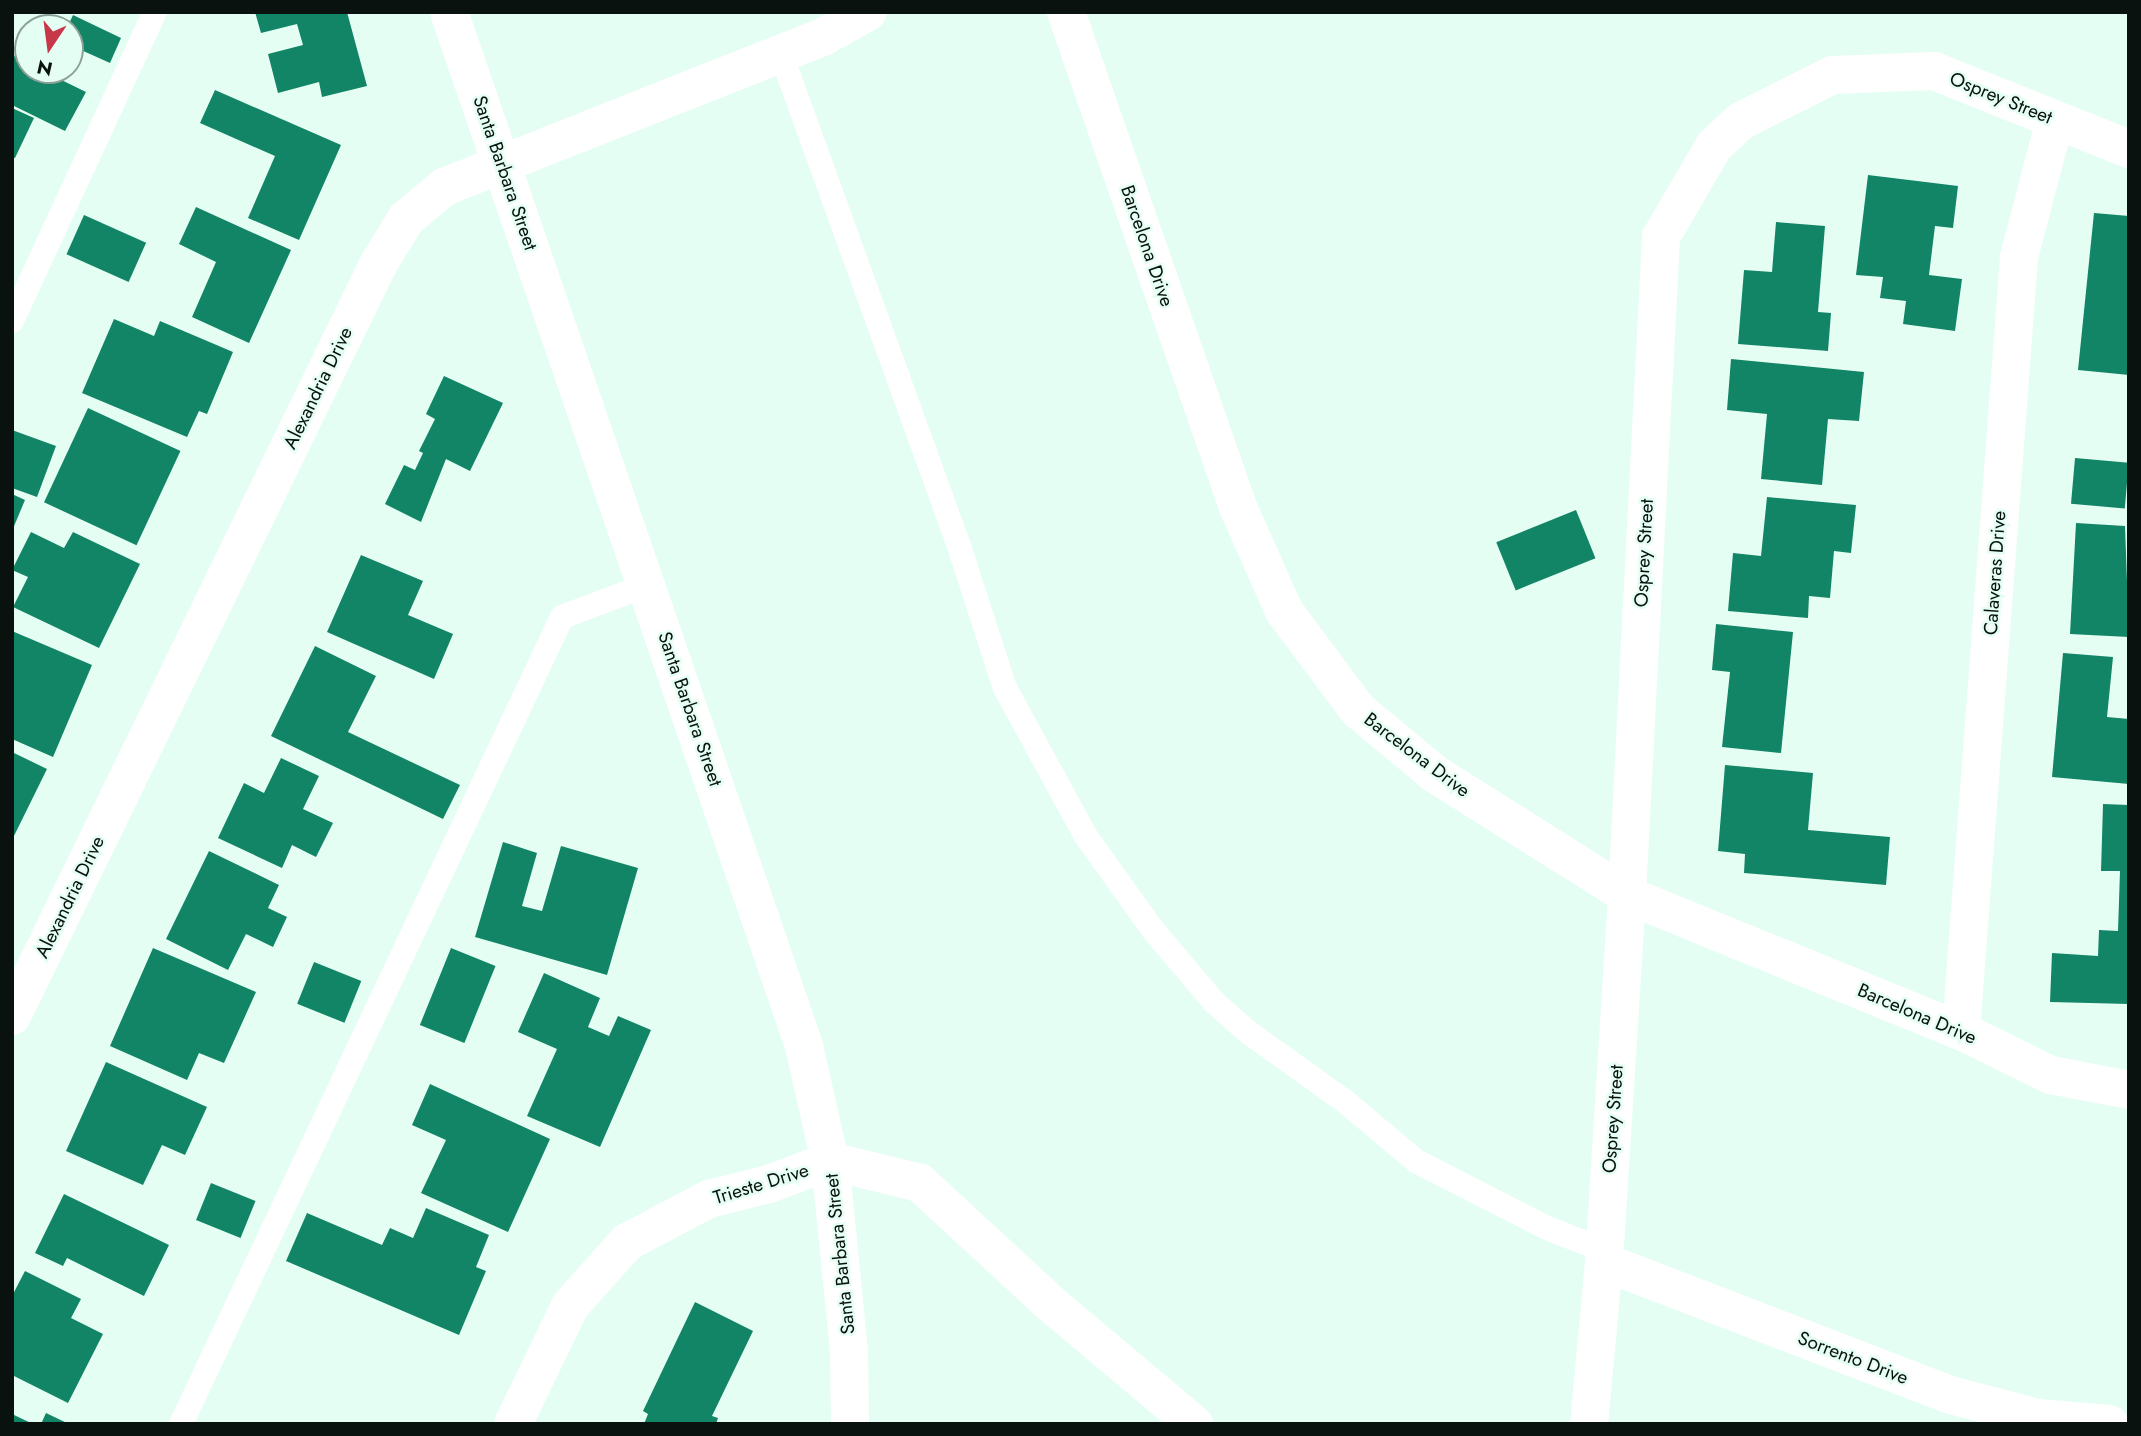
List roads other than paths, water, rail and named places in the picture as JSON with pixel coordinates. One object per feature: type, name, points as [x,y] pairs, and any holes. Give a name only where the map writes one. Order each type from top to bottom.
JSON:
[{"type":"street","name":"Santa Barbara Street","points":[[449,12],[790,1002],[830,1161],[844,1286],[850,1424]]},
{"type":"street","name":"Alexandria Drive","points":[[12,1016],[379,263],[406,219],[444,187],[501,162],[781,54],[868,12]]},
{"type":"street","name":"Barcelona Drive","points":[[1066,12],[1238,507],[1284,611],[1368,718],[1435,774],[1627,895],[1961,1031],[2051,1075],[2129,1090]]},
{"type":"street","name":"Osprey Street","points":[[1589,1424],[1604,1257],[1627,895],[1661,237],[1714,146],[1749,113],[1832,75],[1934,71],[2129,149]]},
{"type":"street","name":"Calaveras Drive","points":[[1961,1031],[2019,257],[2054,120]]},
{"type":"street","name":"Trieste Drive","points":[[513,1424],[570,1306],[627,1242],[709,1199],[769,1184],[830,1161],[920,1183],[1051,1304],[1194,1424]]},
{"type":"street","name":"Sorrento Drive","points":[[1604,1257],[1947,1394],[2038,1418],[2110,1424]]},
{"type":"lane","points":[[12,321],[155,12]]},
{"type":"lane","points":[[781,54],[959,546],[1005,688],[1085,835],[1153,930],[1214,1002],[1248,1032],[1347,1103],[1416,1161],[1604,1257]]},
{"type":"lane","points":[[181,1424],[562,617],[647,585]]}]
